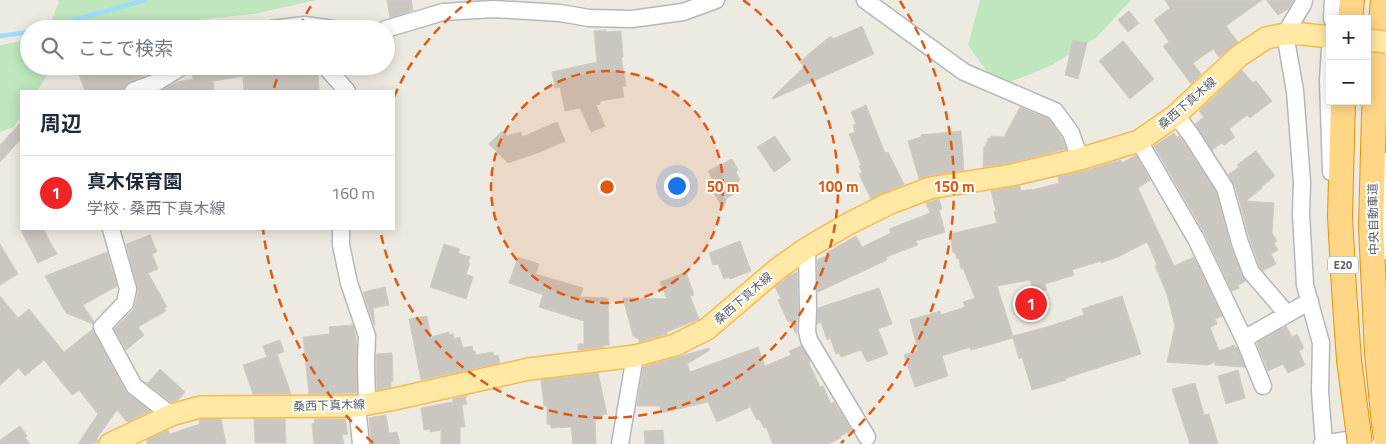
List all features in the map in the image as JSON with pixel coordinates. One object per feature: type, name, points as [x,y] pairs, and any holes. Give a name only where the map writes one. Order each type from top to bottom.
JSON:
[{"type":"highway","points":[[1350,15],[1352,0]]},
{"type":"highway","name":"中央自動車道","points":[[1383,0],[1372,150],[1371,227],[1377,353],[1385,432]]},
{"type":"highway","name":"E20","points":[[1343,105],[1340,216],[1350,360],[1359,436]]},
{"type":"main road","name":"桑西下真木線","points":[[110,444],[171,415],[200,407],[362,405],[529,369],[635,356],[675,345],[707,329],[776,270],[807,248],[848,224],[888,204],[930,188],[1012,175],[1080,159],[1139,141],[1176,115],[1239,56],[1266,38],[1293,34],[1326,36]]},
{"type":"main road","points":[[1371,40],[1386,42]]},
{"type":"street","points":[[395,26],[443,12],[494,9],[560,13],[589,18],[632,19],[682,12],[716,0]]},
{"type":"street","points":[[1304,0],[1293,34],[1302,182],[1302,247],[1305,285],[1321,343],[1320,391],[1323,444],[1385,432]]},
{"type":"street","points":[[1332,15],[1333,0]]},
{"type":"street","points":[[873,2],[964,72],[1054,111],[1071,133],[1080,159]]},
{"type":"street","points":[[1329,60],[1328,80],[1336,290],[1350,360]]},
{"type":"street","points":[[136,90],[157,82],[168,75]]},
{"type":"street","points":[[332,75],[345,90]]},
{"type":"street","points":[[1176,115],[1191,135],[1224,188],[1238,237],[1251,272],[1287,314]]},
{"type":"street","points":[[1139,141],[1196,239],[1244,338],[1263,386]]},
{"type":"street","points":[[1377,353],[1386,161]]},
{"type":"street","points":[[111,230],[128,289],[125,303],[102,328],[103,332],[134,386],[171,415]]},
{"type":"street","points":[[341,230],[341,245],[349,283],[366,336],[361,444]]},
{"type":"street","points":[[807,248],[807,331],[809,340],[867,437]]},
{"type":"street","points":[[1244,338],[1310,301]]},
{"type":"street","points":[[620,444],[635,356]]},
{"type":"green space","points":[[57,0],[316,0],[254,14],[194,20],[52,20],[59,2]]},
{"type":"green space","points":[[980,0],[1131,0],[1097,37],[1052,65],[998,87],[968,45]]},
{"type":"green space","points":[[20,42],[20,75],[47,75],[38,90],[20,90],[20,118],[14,127],[0,132],[0,45]]},
{"type":"building","points":[[387,0],[411,0],[413,10],[390,18]]},
{"type":"building","points":[[1165,0],[1262,0],[1226,26],[1238,42],[1219,57],[1213,49],[1193,63],[1201,74],[1191,84],[1163,46],[1169,42],[1154,20],[1170,8]]},
{"type":"building","points":[[1266,0],[1294,0],[1288,9],[1278,15]]},
{"type":"building","points":[[1129,11],[1139,23],[1128,32],[1118,20]]},
{"type":"building","points":[[862,26],[874,54],[772,98],[804,67],[800,62],[818,46],[831,36],[833,39]]},
{"type":"building","points":[[606,30],[606,32],[621,31],[623,57],[621,57],[626,86],[622,87],[624,97],[600,101],[600,104],[596,105],[605,126],[591,132],[580,108],[565,111],[560,87],[555,88],[552,72],[597,62],[594,31]]},
{"type":"building","points":[[1073,40],[1087,43],[1078,79],[1065,75]]},
{"type":"building","points":[[1123,41],[1154,79],[1130,99],[1099,61]]},
{"type":"building","points":[[1242,70],[1253,83],[1256,81],[1272,101],[1250,118],[1247,115],[1229,129],[1235,137],[1224,145],[1222,143],[1212,150],[1195,124],[1204,117],[1199,111]]},
{"type":"building","points":[[79,75],[145,75],[129,82],[125,85],[123,90],[85,90]]},
{"type":"building","points":[[192,75],[318,75],[319,90],[244,90],[243,76],[213,81],[214,90],[163,90],[177,82],[193,79]]},
{"type":"building","points":[[866,105],[885,153],[888,152],[904,184],[871,199],[859,174],[862,172],[859,166],[861,165],[849,134],[855,132],[853,125],[856,124],[851,112]]},
{"type":"building","points":[[1020,107],[1049,119],[1062,138],[1066,149],[1010,163],[983,167],[984,146],[986,147],[988,138],[991,138],[991,136],[1004,137]]},
{"type":"building","points":[[557,122],[565,141],[508,163],[489,144],[502,131],[507,136],[521,132],[522,137]]},
{"type":"building","points":[[20,123],[20,140],[0,162],[0,145]]},
{"type":"building","points":[[961,131],[964,170],[919,179],[908,141],[921,137],[921,135]]},
{"type":"building","points":[[1174,133],[1177,138],[1179,136],[1183,141],[1216,192],[1231,247],[1242,276],[1246,281],[1238,285],[1239,288],[1232,291],[1205,234],[1154,146]]},
{"type":"building","points":[[775,136],[791,160],[774,172],[757,147]]},
{"type":"building","points":[[1256,151],[1275,176],[1246,201],[1274,203],[1272,233],[1277,241],[1274,243],[1278,250],[1271,254],[1276,264],[1263,271],[1250,240],[1235,185],[1228,175],[1239,167],[1237,165]]},
{"type":"building","points":[[1136,155],[1150,180],[1138,188],[1174,266],[1194,257],[1222,316],[1215,319],[1217,324],[1210,327],[1219,351],[1234,345],[1235,348],[1237,347],[1245,367],[1215,365],[1214,362],[1208,365],[1167,362],[1175,326],[1167,294],[1147,242],[1118,257],[1072,270],[1074,275],[1045,284],[1047,290],[1035,294],[1030,280],[997,286],[1013,336],[1084,315],[1082,309],[1122,296],[1141,354],[1032,390],[1022,357],[1019,359],[1013,338],[971,350],[970,347],[942,356],[948,376],[915,387],[904,355],[918,350],[910,320],[940,311],[941,315],[965,307],[963,302],[975,298],[963,268],[961,269],[959,259],[957,259],[955,252],[953,253],[950,234],[997,223],[991,191],[1020,186],[1021,191],[1032,190],[1059,183],[1058,177],[1121,160],[1122,163]]},
{"type":"building","points":[[732,159],[738,170],[736,172],[740,185],[738,186],[741,190],[727,198],[723,209],[713,191],[715,191],[711,183],[714,182],[708,171]]},
{"type":"building","points":[[939,199],[942,209],[939,210],[945,232],[916,241],[918,245],[886,257],[887,260],[818,292],[817,260],[828,255],[826,253],[856,236],[862,247],[891,233],[889,229],[930,213],[926,203]]},
{"type":"building","points":[[21,230],[44,230],[57,254],[38,263]]},
{"type":"building","points":[[150,235],[157,252],[152,254],[158,269],[148,273],[167,307],[164,308],[166,311],[138,327],[144,335],[126,350],[114,329],[133,310],[138,291],[126,244]]},
{"type":"building","points":[[740,241],[751,271],[730,279],[729,277],[724,279],[718,264],[713,265],[709,253]]},
{"type":"building","points":[[0,244],[18,274],[0,285]]},
{"type":"building","points":[[444,244],[460,249],[458,253],[470,257],[466,274],[473,277],[466,299],[430,287]]},
{"type":"building","points":[[107,252],[117,286],[83,305],[94,322],[93,324],[66,313],[45,276]]},
{"type":"building","points":[[518,257],[539,264],[536,274],[583,288],[580,297],[608,298],[609,345],[578,350],[578,344],[584,344],[584,321],[539,307],[543,295],[509,283]]},
{"type":"building","points":[[686,272],[694,295],[690,296],[699,319],[667,332],[667,334],[639,342],[639,339],[633,336],[623,298],[667,299],[660,282]]},
{"type":"building","points":[[797,272],[798,311],[796,334],[778,300],[781,299],[775,287]]},
{"type":"building","points":[[385,287],[389,305],[373,308],[374,325],[363,292]]},
{"type":"building","points":[[879,288],[892,324],[878,329],[888,354],[867,362],[861,350],[841,357],[839,353],[836,354],[830,338],[827,340],[821,322],[817,324],[818,308]]},
{"type":"building","points":[[0,296],[18,318],[29,309],[64,352],[93,329],[125,391],[150,411],[128,422],[117,410],[97,438],[98,442],[78,444],[98,414],[79,390],[72,395],[44,360],[25,376],[19,368],[0,385]]},
{"type":"building","points":[[427,316],[431,337],[449,332],[449,335],[453,334],[454,339],[460,337],[463,348],[472,346],[476,355],[493,352],[494,356],[498,355],[500,363],[421,380],[409,319]]},
{"type":"building","points":[[353,325],[357,347],[357,393],[309,394],[303,337],[330,334],[329,327]]},
{"type":"building","points":[[1286,326],[1292,337],[1297,334],[1304,348],[1299,351],[1305,365],[1288,373],[1283,364],[1268,371],[1257,343]]},
{"type":"building","points":[[280,340],[284,352],[277,354],[291,394],[253,394],[243,365],[267,357],[263,346]]},
{"type":"building","points":[[801,346],[807,355],[820,387],[823,386],[831,404],[834,402],[852,431],[828,444],[773,444],[766,427],[764,428],[759,419],[757,420],[750,407],[717,422],[708,402],[661,413],[660,406],[637,406],[643,367],[709,348],[710,350],[687,364],[690,372],[758,347],[765,366],[791,355],[789,351]]},
{"type":"building","points":[[392,353],[393,381],[391,381],[391,387],[377,390],[376,354]]},
{"type":"building","points":[[160,369],[185,392],[178,400],[171,402],[145,382],[148,383]]},
{"type":"building","points":[[1238,370],[1245,398],[1226,404],[1218,376]]},
{"type":"building","points":[[598,373],[607,414],[602,415],[602,419],[595,420],[596,444],[573,444],[571,427],[551,428],[550,424],[547,424],[547,406],[544,406],[541,380]]},
{"type":"building","points":[[1195,383],[1204,415],[1209,414],[1218,444],[1190,444],[1172,389]]},
{"type":"building","points":[[467,396],[465,398],[467,404],[462,405],[465,427],[460,427],[460,444],[441,444],[441,430],[430,432],[430,429],[424,430],[421,408],[453,402],[453,399]]},
{"type":"building","points":[[386,415],[389,433],[397,432],[400,444],[371,444],[369,418]]},
{"type":"building","points":[[221,419],[226,444],[147,444],[147,440],[168,430],[170,434],[200,424],[199,420]]},
{"type":"building","points":[[254,419],[285,419],[286,443],[255,443]]},
{"type":"building","points":[[314,419],[345,419],[348,434],[342,435],[344,444],[314,444],[312,424],[315,423]]},
{"type":"building","points":[[20,426],[30,444],[0,444],[0,440]]},
{"type":"building","points":[[663,430],[664,444],[645,444],[644,431]]},
{"type":"waterway","points":[[74,20],[145,0]]},
{"type":"waterway","points":[[0,36],[20,33]]},
{"type":"place","name":"真木保育園","points":[[1031,304]]}]
